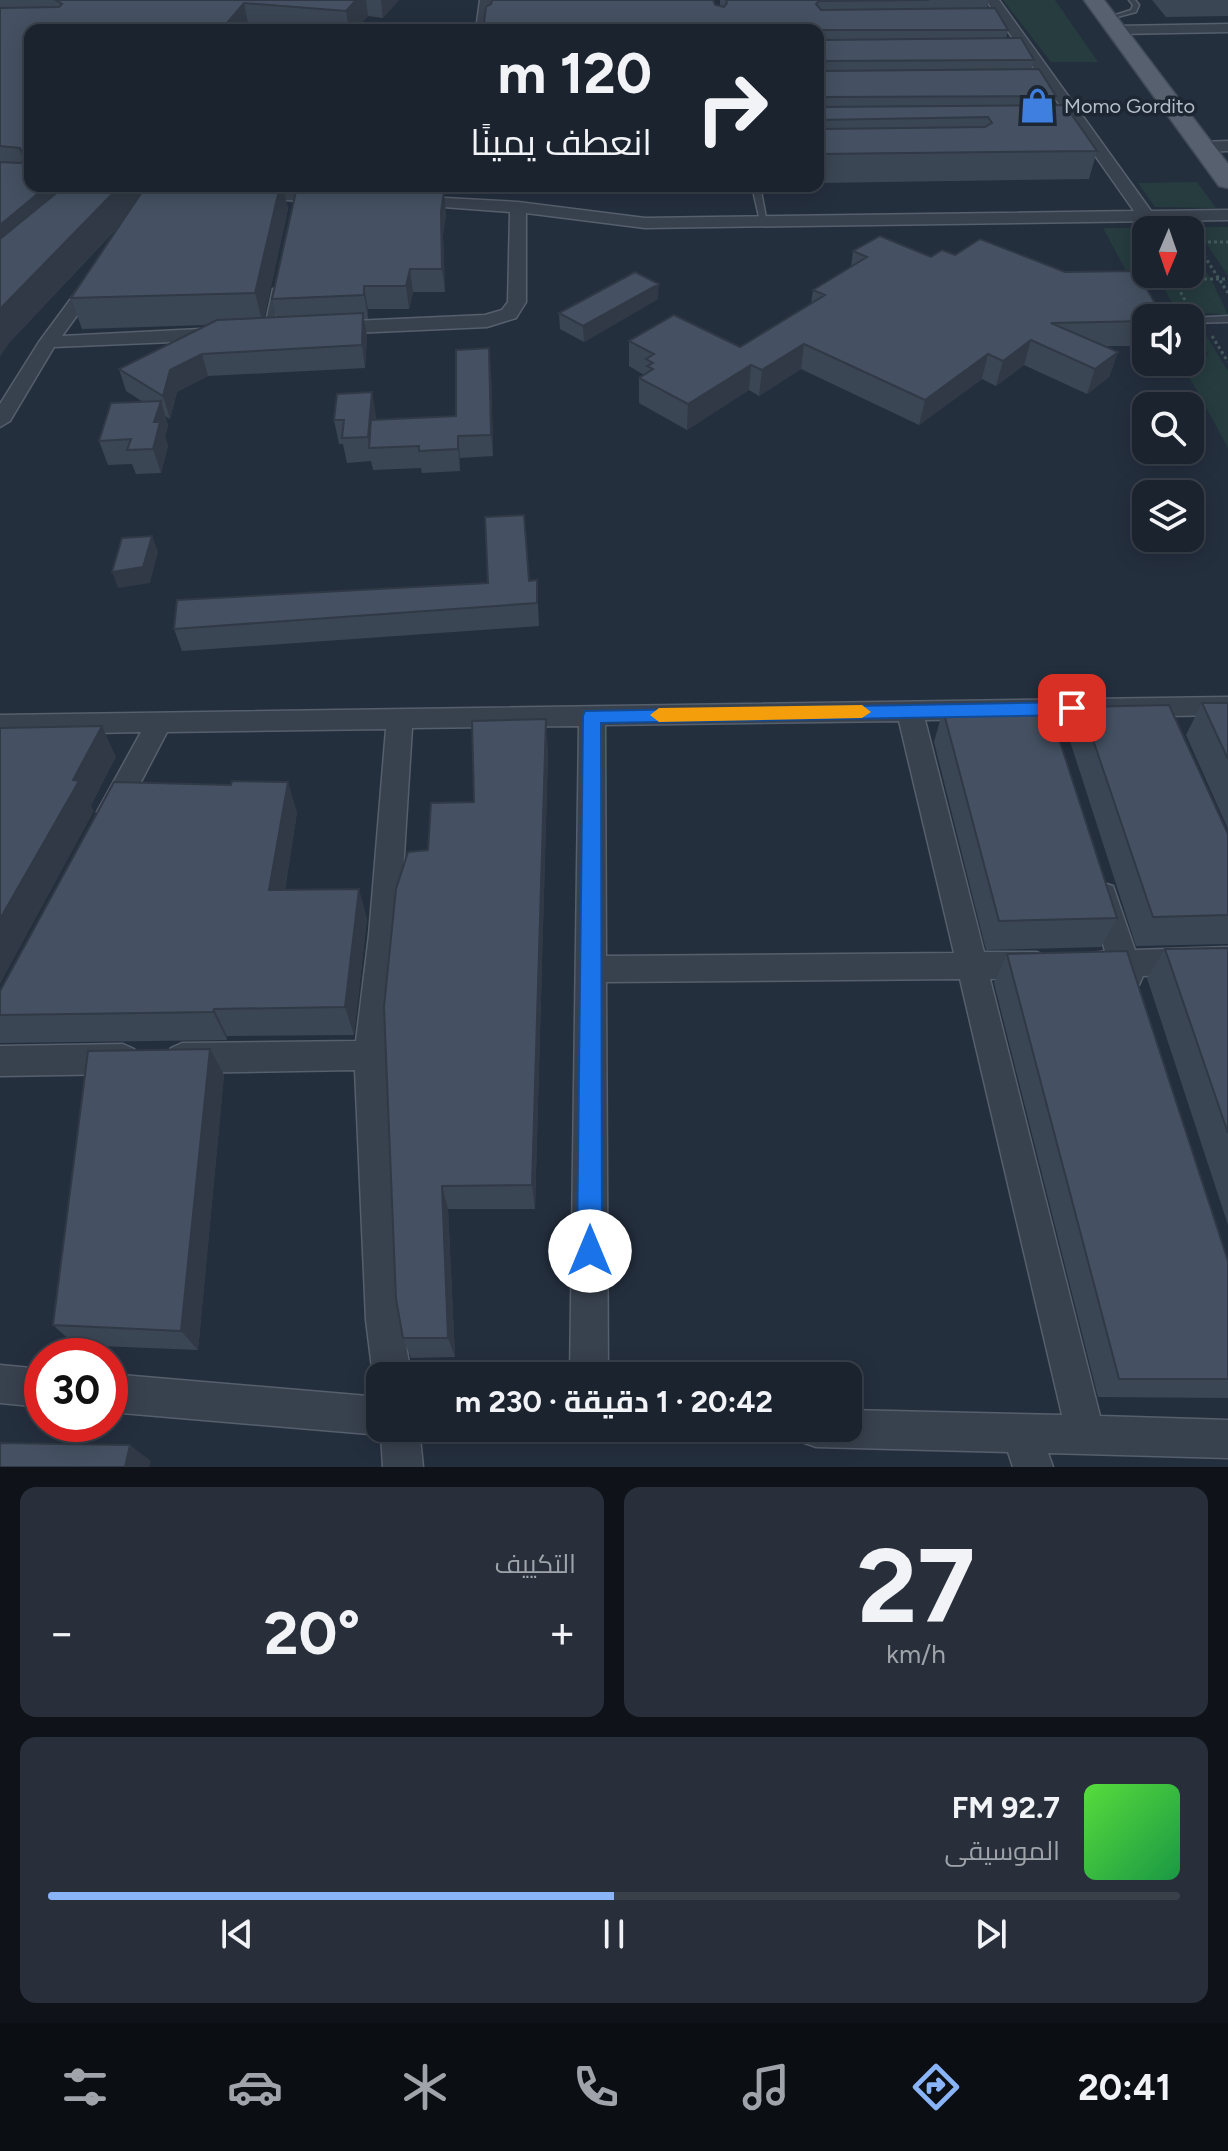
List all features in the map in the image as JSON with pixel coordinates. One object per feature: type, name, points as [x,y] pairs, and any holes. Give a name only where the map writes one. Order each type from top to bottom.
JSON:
[{"type":"main road","points":[[1094,0],[1228,181]]},
{"type":"street","points":[[987,1],[1076,128],[1146,216],[1228,215]]},
{"type":"street","points":[[484,24],[486,3]]},
{"type":"street","points":[[1113,24],[1228,28]]},
{"type":"street","points":[[1203,147],[1228,146]]},
{"type":"street","points":[[235,194],[295,204],[342,198]]},
{"type":"street","points":[[387,200],[478,195],[518,207],[645,223],[1132,216]]},
{"type":"street","points":[[315,329],[487,321],[509,314],[517,302],[518,207]]},
{"type":"street","points":[[0,421],[48,342],[106,263]]},
{"type":"street","points":[[48,342],[261,332]]},
{"type":"street","points":[[6,733],[159,723],[1228,706]]},
{"type":"street","points":[[1157,707],[1169,734]]},
{"type":"street","points":[[1043,709],[1053,739]]},
{"type":"street","points":[[910,711],[1086,1436]]},
{"type":"street","points":[[589,1362],[592,716]]},
{"type":"street","points":[[390,1362],[383,1306],[370,1055],[384,935],[400,719]]},
{"type":"street","points":[[101,831],[159,723]]},
{"type":"street","points":[[1096,873],[1138,1007]]},
{"type":"street","points":[[591,969],[972,967],[1228,960]]},
{"type":"street","points":[[0,1061],[370,1055]]},
{"type":"street","points":[[0,1384],[24,1386]]},
{"type":"street","points":[[128,1395],[366,1415]]},
{"type":"street","points":[[862,1433],[1027,1450],[1086,1436],[1228,1439]]},
{"type":"street","points":[[401,1442],[403,1467]]},
{"type":"lane","points":[[1113,24],[1134,11],[1136,5],[1132,0]]},
{"type":"lane","points":[[486,3],[501,7]]},
{"type":"lane","points":[[757,192],[764,221]]},
{"type":"lane","points":[[261,332],[277,286]]},
{"type":"lane","points":[[1204,320],[1228,319]]},
{"type":"path","points":[[1204,242],[1226,242],[1228,248]]},
{"type":"path","points":[[1204,258],[1228,293]]},
{"type":"path","points":[[1204,279],[1228,279]]},
{"type":"green space","points":[[1003,0],[1055,0],[1098,62],[1051,62]]},
{"type":"green space","points":[[1197,182],[1216,208],[1155,207],[1138,183]]},
{"type":"green space","points":[[1228,227],[1228,276],[1204,240],[1204,228]]},
{"type":"green space","points":[[1103,228],[1132,228],[1132,282]]},
{"type":"green space","points":[[1204,268],[1228,315],[1204,313],[1204,304],[1173,304],[1164,288],[1204,288]]},
{"type":"green space","points":[[1204,332],[1228,371],[1228,448],[1204,404],[1204,392],[1197,392],[1189,376],[1204,376],[1204,355],[1209,355],[1204,348]]},
{"type":"building","points":[[56,0],[356,0],[346,11],[244,3],[226,24],[24,24],[23,155],[20,148],[0,146],[0,8],[59,7],[62,4]]},
{"type":"building","points":[[492,0],[713,0],[715,5],[724,7],[726,0],[929,0],[819,1],[816,4],[821,10],[995,8],[1008,30],[824,30],[824,24],[484,24],[486,7]]},
{"type":"building","points":[[1021,38],[1034,60],[824,61],[824,40]]},
{"type":"building","points":[[1039,69],[1056,96],[824,97],[824,71]]},
{"type":"building","points":[[1065,105],[1097,151],[824,154],[824,129],[985,127],[992,123],[988,117],[824,120],[824,107]]},
{"type":"building","points":[[0,162],[24,162],[24,192],[40,192],[0,225]]},
{"type":"building","points":[[58,192],[114,192],[0,309],[0,239]]},
{"type":"building","points":[[142,192],[279,192],[255,293],[71,298]]},
{"type":"building","points":[[296,192],[444,192],[442,269],[410,269],[406,286],[364,286],[364,295],[272,299]]},
{"type":"building","points":[[880,236],[931,257],[942,250],[955,255],[980,239],[1065,272],[1132,271],[1132,288],[1146,288],[1156,304],[1132,304],[1132,321],[1051,323],[1118,352],[1095,369],[1031,340],[1003,361],[988,354],[925,400],[804,344],[762,370],[751,365],[688,404],[639,378],[653,369],[647,366],[653,363],[646,359],[654,354],[629,341],[674,315],[740,347],[825,295],[813,290],[867,257],[853,251]]},
{"type":"building","points":[[635,272],[659,284],[583,326],[559,313]]},
{"type":"building","points":[[363,313],[362,345],[202,354],[170,370],[163,396],[119,369],[217,320]]},
{"type":"building","points":[[489,348],[491,435],[458,436],[458,449],[419,451],[419,446],[369,448],[371,420],[456,416],[456,350]]},
{"type":"building","points":[[372,392],[368,437],[342,438],[344,420],[334,420],[337,394]]},
{"type":"building","points":[[161,401],[154,422],[160,422],[153,449],[127,450],[131,439],[99,441],[111,403]]},
{"type":"building","points":[[524,515],[529,581],[537,580],[537,603],[174,629],[177,600],[488,583],[485,517]]},
{"type":"building","points":[[152,536],[143,567],[112,572],[122,538]]},
{"type":"building","points":[[1202,703],[1228,703],[1228,759]]},
{"type":"building","points":[[1169,705],[1228,834],[1228,915],[1153,917],[1082,707]]},
{"type":"building","points":[[1049,708],[1117,918],[999,921],[943,710]]},
{"type":"building","points":[[546,719],[532,1185],[442,1186],[448,1338],[403,1338],[396,1299],[384,1007],[396,889],[408,852],[428,850],[431,803],[474,802],[472,721]]},
{"type":"building","points":[[102,726],[73,780],[79,781],[0,919],[0,728]]},
{"type":"building","points":[[232,781],[288,782],[269,890],[359,889],[345,1007],[0,1015],[0,991],[114,782],[231,785]]},
{"type":"building","points":[[1228,948],[1228,1133],[1165,949]]},
{"type":"building","points":[[1127,951],[1228,1261],[1228,1379],[1119,1379],[1007,954]]},
{"type":"building","points":[[210,1049],[181,1331],[53,1325],[88,1051]]},
{"type":"building","points":[[0,1443],[130,1445],[125,1467],[0,1467]]},
{"type":"slow traffic","points":[[659,715],[862,712]]},
{"type":"place","name":"Momo Gordito","points":[[1038,106]]},
{"type":"route","points":[[590,1251],[592,716],[1072,708]]}]
